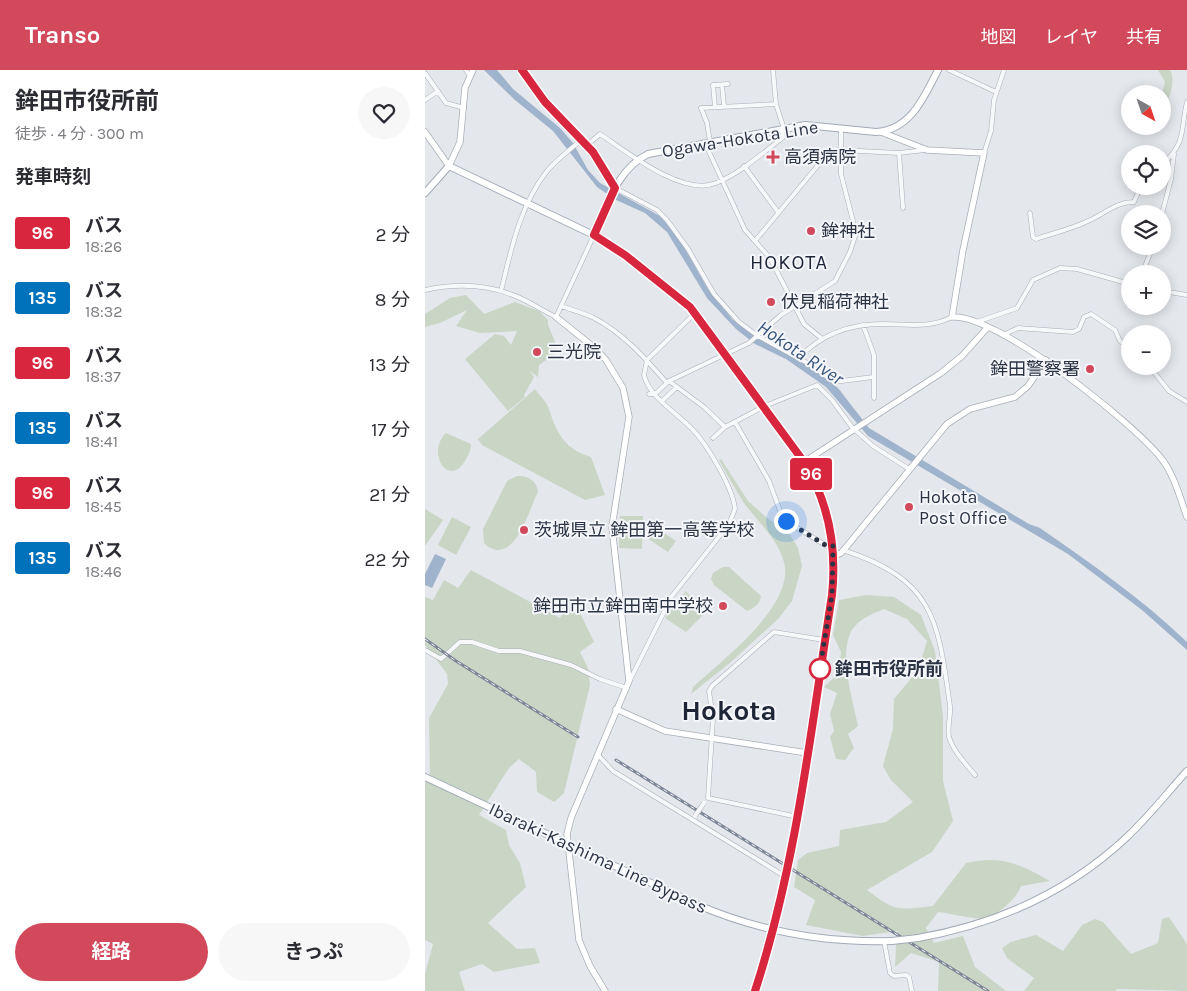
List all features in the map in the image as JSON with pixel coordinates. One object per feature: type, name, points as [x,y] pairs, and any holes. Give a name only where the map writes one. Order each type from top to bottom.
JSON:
[{"type":"main road","points":[[522,70],[545,102],[587,146],[614,189]]},
{"type":"main road","points":[[881,132],[899,125],[912,116],[938,70]]},
{"type":"main road","name":"Ogawa-Hokota Line","points":[[594,235],[614,189],[639,159],[653,152],[810,125],[881,132]]},
{"type":"main road","points":[[425,192],[449,166],[594,235],[665,285],[695,313],[765,406],[804,462],[822,499],[833,546],[832,590],[798,817],[787,875],[774,931],[755,991]]},
{"type":"main road","name":"Ibaraki-Kashima Line Bypass","points":[[425,777],[711,910],[774,931],[816,939],[860,942],[918,938],[985,922],[1037,900],[1077,877],[1129,834],[1187,771]]},
{"type":"street","points":[[587,146],[600,134],[639,159],[687,185],[709,186],[744,166],[782,138],[783,129],[776,104],[773,70]]},
{"type":"street","points":[[949,70],[995,92]]},
{"type":"street","points":[[952,317],[963,250],[984,154],[991,131],[995,92],[1004,70]]},
{"type":"street","points":[[449,166],[460,142],[465,88],[470,72]]},
{"type":"street","points":[[425,73],[447,104],[464,108]]},
{"type":"street","points":[[715,107],[713,85],[728,84]]},
{"type":"street","points":[[722,85],[724,106]]},
{"type":"street","points":[[425,100],[438,91]]},
{"type":"street","points":[[1164,205],[1171,179],[1173,154],[1182,137],[1187,102]]},
{"type":"street","points":[[776,104],[701,108],[706,119],[707,142],[745,230],[770,258],[808,329],[821,338]]},
{"type":"street","points":[[649,394],[655,394],[667,381],[749,343],[769,324],[835,281],[853,244],[856,228],[841,174],[839,150],[841,128]]},
{"type":"street","points":[[425,132],[449,166]]},
{"type":"street","points":[[881,132],[927,150]]},
{"type":"street","points":[[501,292],[516,231],[529,203],[545,173],[581,140]]},
{"type":"street","points":[[755,241],[827,153],[839,150],[899,153],[927,150],[984,154]]},
{"type":"street","points":[[899,153],[903,208]]},
{"type":"street","points":[[744,166],[778,212]]},
{"type":"street","points":[[614,189],[657,210],[667,220],[688,248],[714,294],[739,322],[757,336],[799,358],[839,383],[873,377]]},
{"type":"street","points":[[1030,213],[1033,237],[1036,240],[1089,221],[1108,208],[1123,202],[1134,202],[1137,195]]},
{"type":"street","points":[[556,317],[594,235]]},
{"type":"street","points":[[977,322],[1017,308],[1033,280],[1060,268],[1077,268],[1121,281]]},
{"type":"street","points":[[425,290],[445,286],[478,286],[521,298],[556,317],[602,355],[626,388],[629,422],[612,527],[629,681]]},
{"type":"street","points":[[1171,292],[1187,295]]},
{"type":"street","points":[[561,306],[593,318],[606,326],[647,360],[667,381],[677,386],[704,407],[725,427]]},
{"type":"street","points":[[605,991],[590,966],[579,940],[567,844],[568,825],[616,709],[668,603],[729,524],[735,509],[726,484],[701,441],[655,394],[645,380],[643,370],[647,360],[695,313]]},
{"type":"street","points":[[1003,336],[1018,328],[1073,332],[1079,329],[1084,317],[1091,314],[1115,330],[1121,342]]},
{"type":"street","points":[[799,358],[821,338],[863,325],[928,326],[952,317],[964,317],[977,322],[1045,360],[1085,388],[1160,456],[1172,477],[1187,517]]},
{"type":"street","points":[[863,325],[874,355],[874,398]]},
{"type":"street","points":[[804,462],[953,364],[988,327]]},
{"type":"street","points":[[834,556],[843,550],[955,417],[970,409],[1008,400],[1022,392],[1045,360]]},
{"type":"street","points":[[1156,375],[1169,391],[1187,402]]},
{"type":"street","points":[[713,438],[725,427],[765,406],[813,386],[820,385],[827,377]]},
{"type":"street","points":[[820,385],[855,429],[873,446],[910,469]]},
{"type":"street","points":[[662,401],[677,386]]},
{"type":"street","points":[[735,422],[769,481],[779,510],[786,521],[827,546],[833,546]]},
{"type":"street","points":[[843,550],[886,567],[905,580],[925,603],[937,628],[950,710],[949,736],[960,756],[975,774]]},
{"type":"street","points":[[694,818],[708,798],[713,718],[709,691],[712,686],[774,632],[824,640]]},
{"type":"street","points":[[425,650],[441,659],[455,645],[466,642],[499,651],[520,651],[576,667],[600,679],[627,688]]},
{"type":"street","points":[[616,709],[657,728],[807,753]]},
{"type":"street","points":[[597,755],[613,771],[787,875]]},
{"type":"street","points":[[708,798],[798,817]]},
{"type":"street","points":[[884,941],[890,972],[894,976],[906,975],[909,978],[912,991]]},
{"type":"green space","points":[[1158,70],[1170,70],[1172,74],[1171,90],[1171,85],[1164,85],[1165,82]]},
{"type":"green space","points":[[466,295],[484,314],[515,302],[539,311],[548,320],[548,325],[559,351],[539,365],[538,377],[530,371],[534,377],[524,395],[525,397],[508,411],[465,359],[495,334],[504,336],[511,345],[517,331],[480,333],[456,326],[467,310],[440,323],[425,327],[425,314],[450,298]]},
{"type":"green space","points":[[535,389],[547,404],[555,426],[563,439],[575,450],[591,457],[605,495],[585,500],[482,445],[478,439]]},
{"type":"green space","points":[[446,433],[471,444],[470,452],[460,468],[453,471],[447,470],[439,458],[440,441]]},
{"type":"green space","points":[[721,459],[748,501],[767,518],[789,533],[798,548],[802,566],[792,601],[778,619],[731,662],[691,694],[693,687],[738,646],[769,612],[780,594],[785,576],[780,551],[744,503],[719,460]]},
{"type":"green space","points":[[517,476],[531,479],[536,485],[538,492],[518,535],[511,544],[503,549],[494,549],[484,543],[483,529],[507,481]]},
{"type":"green space","points":[[425,509],[443,520],[425,546]]},
{"type":"green space","points":[[620,516],[643,516],[642,549],[619,548]]},
{"type":"green space","points":[[452,517],[471,527],[456,555],[438,545]]},
{"type":"green space","points":[[655,527],[676,541],[668,552],[647,538]]},
{"type":"green space","points":[[723,567],[729,567],[761,596],[760,601],[755,607],[747,611],[714,585],[711,579],[713,573]]},
{"type":"green space","points":[[471,570],[560,618],[570,601],[578,609],[594,642],[580,652],[588,668],[590,685],[564,793],[554,802],[537,792],[536,772],[519,759],[509,768],[479,815],[506,830],[509,845],[520,863],[526,887],[488,923],[517,949],[535,948],[540,963],[494,972],[482,964],[459,972],[465,991],[425,991],[425,974],[433,944],[425,940],[425,784],[430,772],[429,718],[448,684],[447,674],[425,645],[425,597],[433,600],[444,580],[458,588]]},
{"type":"green space","points":[[686,591],[704,614],[686,632],[665,618]]},
{"type":"green space","points":[[866,595],[894,597],[921,615],[935,651],[943,716],[943,781],[953,821],[932,852],[867,890],[891,906],[898,908],[933,906],[966,863],[990,860],[1019,866],[1050,881],[1021,886],[1016,896],[1007,905],[990,916],[974,918],[938,912],[926,928],[934,943],[963,936],[975,967],[1006,991],[938,991],[939,962],[911,953],[895,967],[897,931],[863,936],[806,925],[815,900],[794,887],[798,860],[807,853],[839,846],[840,830],[886,822],[913,802],[891,780],[883,766],[893,729],[894,699],[918,670],[927,641],[907,619],[884,609],[862,620],[852,630],[846,651],[846,664],[858,726],[848,734],[854,748],[845,760],[836,759],[830,737],[834,731],[830,714],[837,693],[824,687],[839,673],[841,652],[833,635],[839,600]]},
{"type":"green space","points":[[1169,917],[1187,944],[1187,991],[1117,989],[1115,991],[1024,991],[1034,978],[1007,958],[1002,948],[1011,942],[1036,935],[1063,951],[1082,925],[1095,919],[1103,922],[1131,954],[1158,943],[1162,919]]},
{"type":"water","points":[[484,70],[497,70],[513,89],[560,128],[573,143],[588,170],[600,183],[660,216],[679,238],[708,289],[733,320],[811,367],[838,388],[869,428],[1029,524],[1040,528],[1097,569],[1170,626],[1187,642],[1187,650],[1142,610],[1068,554],[868,436],[826,387],[786,359],[755,344],[736,329],[707,298],[667,232],[645,213],[616,200],[597,187],[553,131],[515,100]]},
{"type":"water","points":[[435,554],[446,559],[432,588],[425,585],[425,574]]},
{"type":"railway","points":[[425,639],[456,661],[578,737]]},
{"type":"railway","points":[[616,760],[988,991]]},
{"type":"bus line","name":"96","points":[[522,70],[537,93],[565,125],[593,152],[607,179],[615,188],[594,235],[625,255],[673,292],[701,320],[804,462],[816,483],[828,518],[834,556],[832,595],[798,817],[774,931],[755,991]]},
{"type":"place","name":"高須病院","points":[[773,157]]},
{"type":"place","name":"鉾神社","points":[[811,231]]},
{"type":"place","name":"伏見稲荷神社","points":[[771,302]]},
{"type":"place","name":"三光院","points":[[537,352]]},
{"type":"place","name":"鉾田警察署","points":[[1090,369]]},
{"type":"place","name":"Hokota Post Office","points":[[909,507]]},
{"type":"place","name":"茨城県立 鉾田第一高等学校","points":[[524,530]]},
{"type":"place","name":"鉾田市立鉾田南中学校","points":[[723,606]]},
{"type":"place","name":"鉾田市役所前","points":[[820,669]]},
{"type":"district","name":"HOKOTA","points":[[789,262]]},
{"type":"district","name":"Hokota","points":[[729,710]]},
{"type":"route","points":[[786,521],[827,546],[833,546],[832,595],[819,673],[820,669]]},
{"type":"water label","name":"Hokota River","points":[[801,352]]}]
